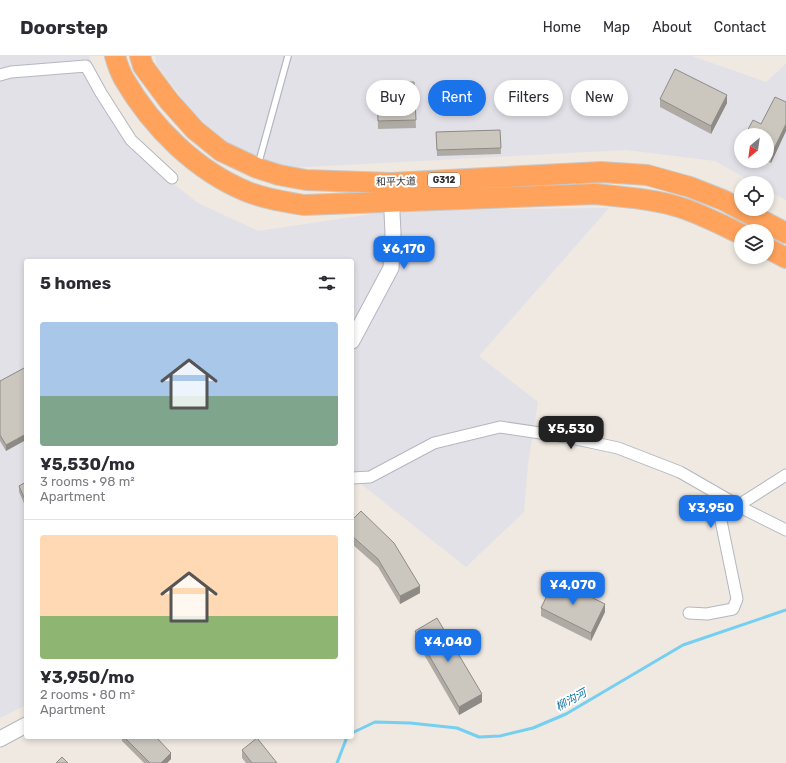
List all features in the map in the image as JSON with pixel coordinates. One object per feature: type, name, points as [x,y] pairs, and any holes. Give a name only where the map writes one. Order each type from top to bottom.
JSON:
[{"type":"highway","name":"和平大道","points":[[115,56],[123,78],[145,109],[178,148],[207,170],[247,191],[274,200],[304,205],[391,192],[602,172],[647,175],[690,187],[723,200],[786,233]]},
{"type":"highway","name":"和平大道","points":[[140,56],[143,66],[169,101],[195,130],[221,151],[257,168],[279,175],[391,192],[595,194],[639,199],[681,208],[714,220],[734,230]]},
{"type":"highway","points":[[774,252],[786,258]]},
{"type":"street","points":[[0,75],[11,72],[86,66],[130,140],[172,178]]},
{"type":"street","points":[[354,337],[390,268],[393,233],[391,192]]},
{"type":"street","points":[[354,478],[370,477],[434,443],[500,427],[567,437],[618,448],[680,472],[786,530]]},
{"type":"street","points":[[689,613],[707,614],[733,609],[736,599],[735,586],[719,511],[739,505],[786,476]]},
{"type":"street","points":[[0,739],[24,726]]},
{"type":"lane","points":[[257,168],[288,56]]},
{"type":"shaded area","points":[[0,56],[89,56],[104,93],[137,155],[198,203],[258,231],[398,210],[609,208],[479,356],[538,402],[528,464],[524,512],[466,567],[354,479],[354,259],[24,259],[24,706],[0,718]]},
{"type":"shaded area","points":[[155,56],[692,56],[766,82],[786,64],[786,200],[774,194],[774,176],[742,176],[715,161],[626,150],[288,168],[233,147],[193,113],[157,65]]},
{"type":"building","points":[[675,69],[727,95],[711,126],[660,99]]},
{"type":"building","points":[[775,97],[786,102],[786,124],[774,149],[774,128],[749,128],[753,120],[761,124]]},
{"type":"building","points":[[378,116],[416,116],[416,120],[378,121]]},
{"type":"building","points":[[500,130],[501,148],[437,150],[436,132]]},
{"type":"building","points":[[24,368],[24,435],[6,445],[0,435],[0,381]]},
{"type":"building","points":[[24,483],[24,497],[19,486]]},
{"type":"building","points":[[361,511],[394,543],[420,586],[400,596],[378,559],[354,538],[354,518]]},
{"type":"building","points":[[555,579],[605,604],[591,633],[541,608]]},
{"type":"building","points":[[437,618],[482,694],[459,707],[415,631]]},
{"type":"building","points":[[126,739],[158,739],[171,753],[161,763],[150,763]]},
{"type":"building","points":[[258,739],[277,763],[252,763],[242,750]]},
{"type":"building","points":[[62,757],[68,763],[56,763]]},
{"type":"waterway","name":"柳沟河","points":[[354,732],[375,722],[410,723],[457,728],[479,737],[500,736],[533,728],[566,714],[683,645],[786,610]]},
{"type":"waterway","name":"柳沟河","points":[[337,763],[346,739]]}]
